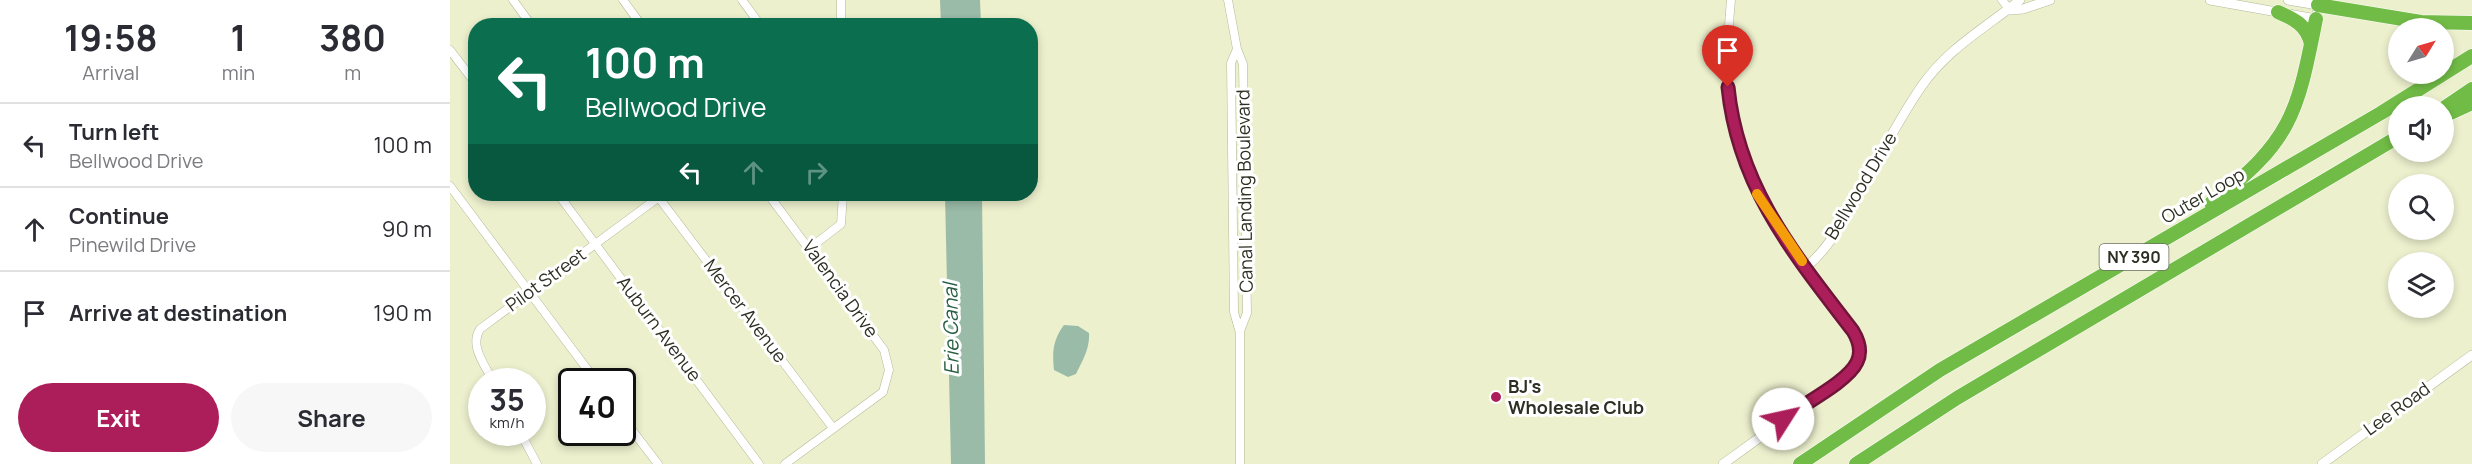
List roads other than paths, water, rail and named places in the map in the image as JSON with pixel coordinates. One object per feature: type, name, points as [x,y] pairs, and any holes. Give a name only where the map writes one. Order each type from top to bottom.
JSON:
[{"type":"highway","points":[[2342,0],[2350,5],[2396,12],[2411,18]]},
{"type":"highway","points":[[2319,3],[2400,18]]},
{"type":"highway","points":[[2278,12],[2300,22],[2307,31],[2311,44]]},
{"type":"highway","points":[[2158,243],[2246,176],[2275,145],[2297,104],[2316,19]]},
{"type":"highway","points":[[2454,23],[2472,23]]},
{"type":"highway","name":"Outer Loop","points":[[1800,464],[1940,370],[2387,110],[2472,56]]},
{"type":"highway","points":[[2454,101],[2472,88]]},
{"type":"highway","points":[[2454,111],[2472,103]]},
{"type":"highway","name":"NY 390","points":[[1856,464],[1956,398],[2388,144]]},
{"type":"street","points":[[513,0],[526,18]]},
{"type":"street","points":[[623,0],[636,18]]},
{"type":"street","points":[[742,0],[755,18]]},
{"type":"street","points":[[840,0],[841,18]]},
{"type":"street","name":"Canal Landing Boulevard","points":[[1228,0],[1237,49],[1243,64],[1247,313],[1240,333]]},
{"type":"street","points":[[1723,464],[1846,375],[1858,360],[1859,349],[1856,336],[1763,204],[1739,147],[1730,106],[1726,70],[1731,0]]},
{"type":"street","points":[[2002,0],[2010,9],[2019,3],[2050,0]]},
{"type":"street","points":[[2210,0],[2316,19],[2319,3],[2288,0]]},
{"type":"street","name":"Bellwood Drive","points":[[1806,267],[1819,255],[1842,222],[1905,113],[1931,73],[1968,37],[2010,9]]},
{"type":"street","name":"Canal Landing Boulevard","points":[[1237,49],[1231,63],[1234,312],[1240,333],[1240,464]]},
{"type":"street","points":[[450,50],[468,74]]},
{"type":"street","points":[[450,186],[586,368]]},
{"type":"street","name":"Auburn Avenue","points":[[563,201],[759,464]]},
{"type":"street","name":"Pilot Street","points":[[487,368],[477,348],[477,335],[480,329],[650,201]]},
{"type":"street","name":"Mercer Avenue","points":[[663,201],[833,428]]},
{"type":"street","name":"Valencia Drive","points":[[773,201],[884,350],[889,370],[883,392],[833,428]]},
{"type":"street","points":[[810,248],[841,224],[843,201]]},
{"type":"street","name":"Lee Road","points":[[2322,464],[2472,355]]},
{"type":"street","points":[[785,464],[833,428]]},
{"type":"street","points":[[636,435],[658,464]]},
{"type":"street","points":[[527,446],[537,464]]},
{"type":"water","points":[[940,0],[980,0],[981,18],[941,18]]},
{"type":"water","name":"Erie Canal","points":[[945,201],[982,201],[985,464],[951,464]]},
{"type":"water","points":[[1064,325],[1078,326],[1089,333],[1087,349],[1081,364],[1076,374],[1068,377],[1054,370],[1053,364],[1055,341]]},
{"type":"place","name":"BJ's Wholesale Club","points":[[1496,397]]}]
